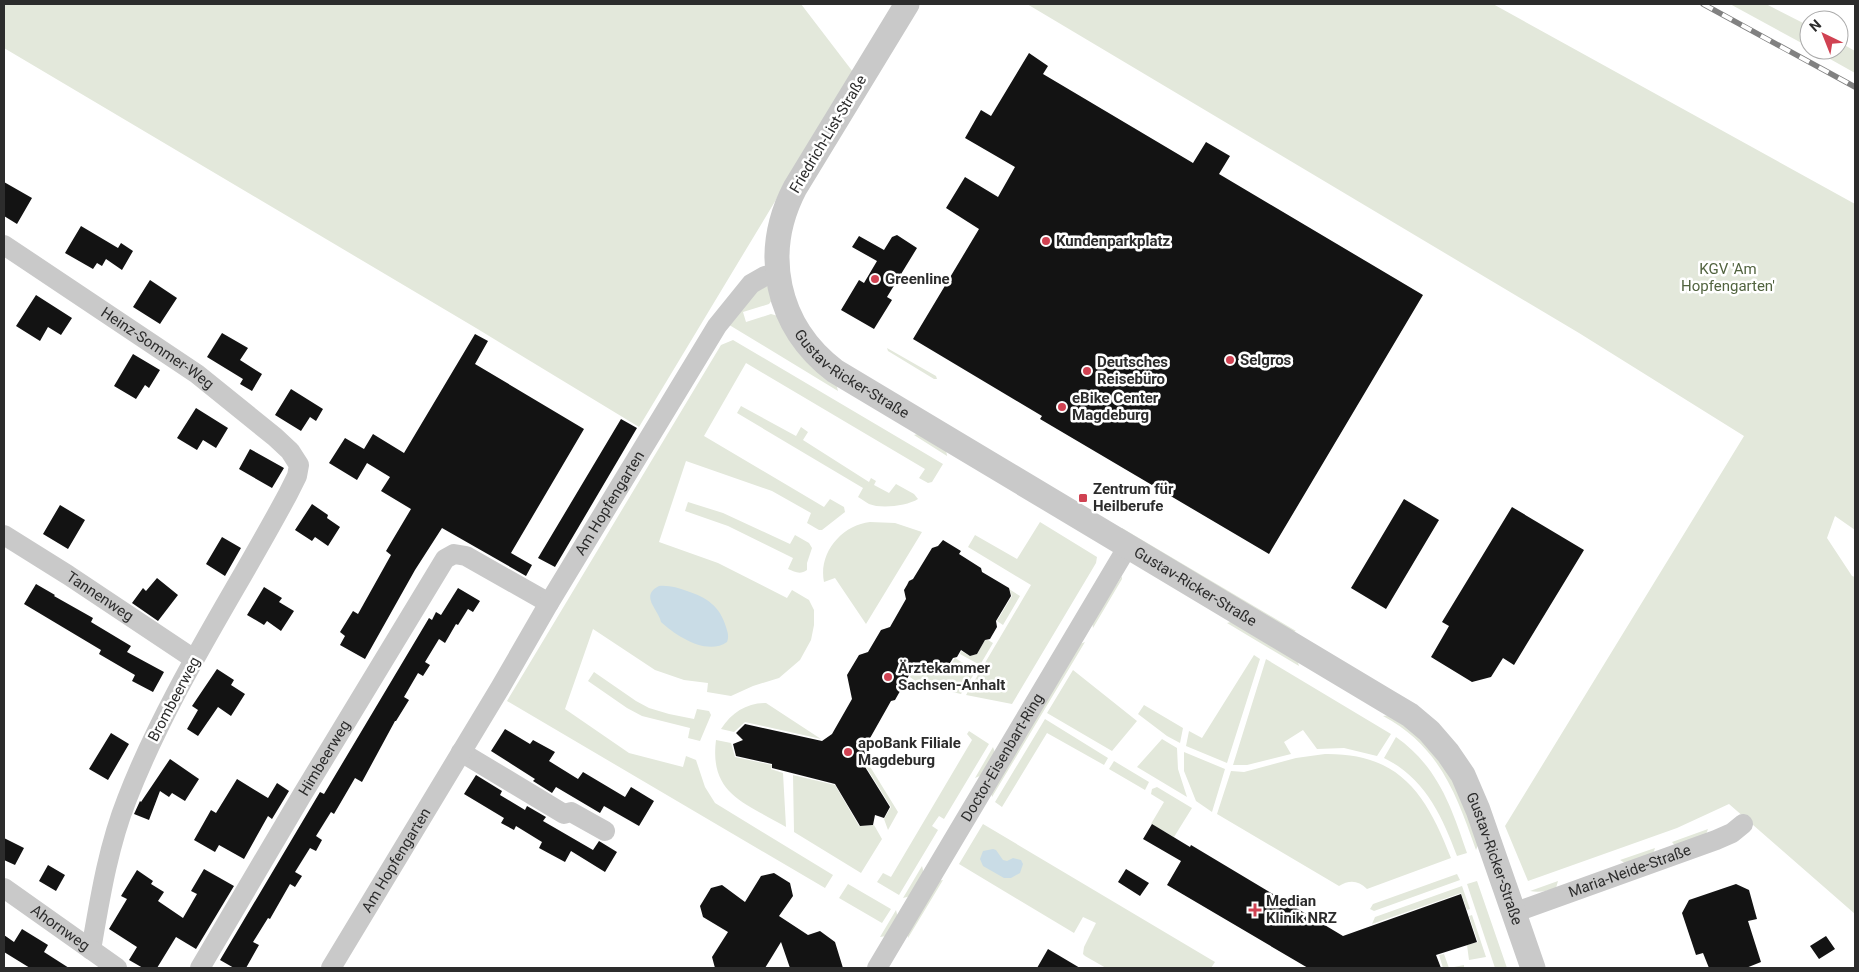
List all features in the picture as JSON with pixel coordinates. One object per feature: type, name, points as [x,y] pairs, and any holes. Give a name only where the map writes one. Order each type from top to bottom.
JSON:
[{"type":"street","name":"Friedrich-List-Straße","points":[[778,273],[778,234],[789,199],[907,4]]},
{"type":"street","name":"Heinz-Sommer-Weg","points":[[4,245],[98,306],[196,374],[275,437],[290,451],[298,465]]},
{"type":"street","name":"Gustav-Ricker-Straße","points":[[778,273],[785,306],[794,325],[809,346],[828,366],[1393,705],[1429,731],[1452,759],[1469,787],[1533,968]]},
{"type":"street","name":"Am Hopfengarten","points":[[332,968],[548,604],[717,326],[751,284],[765,276],[778,273]]},
{"type":"street","name":"Brombeerweg","points":[[92,950],[106,867],[127,799],[144,758],[194,659],[285,500],[297,476],[298,465]]},
{"type":"street","name":"Tannenweg","points":[[4,535],[194,659]]},
{"type":"street","name":"Doctor-Eisenbart-Ring","points":[[877,968],[1128,546]]},
{"type":"street","name":"Himbeerweg","points":[[200,968],[445,559],[454,554],[466,556],[548,604]]},
{"type":"street","points":[[461,752],[564,814],[571,812],[605,831]]},
{"type":"street","name":"Maria-Neide-Straße","points":[[1513,913],[1708,843],[1732,833],[1743,824]]},
{"type":"street","name":"Ahornweg","points":[[4,888],[117,968]]},
{"type":"green space","points":[[4,4],[801,4],[853,72],[639,427],[4,48]]},
{"type":"green space","name":"KGV 'Am Hopfengarten'","points":[[1027,4],[1493,4],[1855,204],[1855,530],[1835,516],[1827,538],[1852,576],[1855,577],[1855,914],[1729,804],[1677,828],[1528,881],[1505,826],[1744,436],[1579,333]]},
{"type":"green space","points":[[1730,4],[1766,4],[1799,21],[1799,42]]},
{"type":"green space","points":[[1849,48],[1855,51],[1855,73],[1832,60],[1849,60]]},
{"type":"green space","points":[[765,274],[772,300],[769,304],[743,312],[746,322],[771,314],[778,316],[836,383],[838,391],[726,323]]},
{"type":"green space","points":[[733,340],[943,464],[932,482],[928,483],[919,478],[925,469],[746,363],[704,436],[824,507],[830,499],[844,507],[845,512],[822,530],[819,530],[807,523],[811,513],[772,491],[686,461],[659,542],[718,563],[787,598],[792,590],[809,600],[814,610],[811,640],[800,660],[779,678],[753,686],[731,696],[707,692],[708,683],[684,680],[655,670],[593,629],[565,709],[629,753],[683,767],[686,756],[696,760],[705,787],[715,803],[833,875],[825,888],[507,701],[721,345]]},
{"type":"green space","points":[[887,348],[936,376],[937,379],[888,351]]},
{"type":"green space","points":[[741,406],[796,436],[801,427],[808,432],[803,440],[869,482],[871,478],[876,481],[874,485],[889,493],[896,484],[914,494],[918,499],[894,506],[874,506],[869,504],[858,497],[863,488],[737,413]]},
{"type":"green space","points":[[921,433],[946,449],[947,456],[914,435]]},
{"type":"green space","points":[[688,502],[723,513],[790,544],[795,535],[809,543],[812,548],[807,563],[807,570],[800,573],[788,569],[793,558],[728,526],[685,511]]},
{"type":"green space","points":[[870,522],[895,523],[922,532],[866,624],[835,578],[824,582],[823,571],[825,561],[834,542],[850,529]]},
{"type":"green space","points":[[1040,522],[1097,557],[1096,563],[1012,704],[966,695],[1031,585],[968,547],[975,535],[1017,559]]},
{"type":"green space","points":[[1122,528],[1296,631],[1290,633],[1120,531]]},
{"type":"green space","points":[[1122,576],[1122,579],[1093,628],[1092,622]]},
{"type":"green space","points":[[1009,589],[1020,596],[1003,625],[997,621],[1012,596]]},
{"type":"green space","points":[[1234,621],[1297,659],[1299,666],[1227,623]]},
{"type":"green space","points":[[985,640],[993,643],[980,665],[960,654],[961,651],[970,656],[977,654]]},
{"type":"green space","points":[[1085,642],[992,797],[991,792],[1080,644]]},
{"type":"green space","points":[[1254,655],[1260,659],[1227,763],[1186,746],[1189,731],[1202,738]]},
{"type":"green space","points":[[955,658],[976,671],[961,694],[921,685],[910,677],[915,663],[936,675],[944,674]]},
{"type":"green space","points":[[1266,659],[1391,734],[1377,756],[1344,748],[1317,749],[1303,730],[1284,742],[1291,754],[1247,765],[1233,765]]},
{"type":"green space","points":[[1073,670],[1137,721],[1112,751],[1047,713]]},
{"type":"green space","points":[[594,672],[649,708],[694,719],[697,709],[709,711],[711,715],[700,741],[688,738],[690,728],[642,716],[627,708],[588,681]]},
{"type":"green space","points":[[766,703],[821,739],[745,722],[734,732],[721,729],[735,713],[752,705]]},
{"type":"green space","points":[[1144,705],[1183,728],[1180,743],[1167,736],[1138,714]]},
{"type":"green space","points":[[1391,715],[1427,743],[1455,781],[1479,843],[1476,850],[1453,790],[1443,773],[1418,742],[1402,728],[1383,716]]},
{"type":"green space","points":[[1045,719],[1108,758],[1104,765],[1047,733],[1002,807],[995,802]]},
{"type":"green space","points":[[969,731],[989,744],[944,819],[939,816],[932,826],[938,830],[899,895],[877,882],[883,873],[891,877],[972,740],[967,734]]},
{"type":"green space","points":[[1396,737],[1423,761],[1433,774],[1449,804],[1467,853],[1457,856],[1445,827],[1430,799],[1411,776],[1384,758]]},
{"type":"green space","points":[[1162,739],[1177,748],[1178,769],[1187,797],[1137,767]]},
{"type":"green space","points":[[716,740],[731,743],[735,757],[772,765],[771,769],[783,773],[786,827],[733,795],[718,773],[715,759]]},
{"type":"green space","points":[[993,747],[995,753],[982,775],[975,778]]},
{"type":"green space","points":[[1184,752],[1225,769],[1212,812],[1196,801],[1184,771]]},
{"type":"green space","points":[[1325,754],[1351,756],[1373,761],[1391,770],[1407,782],[1420,797],[1431,815],[1451,858],[1367,889],[1353,882],[1339,886],[1217,814],[1231,771],[1244,772],[1296,758]]},
{"type":"green space","points":[[866,760],[898,812],[888,830],[884,819],[891,807],[863,762]]},
{"type":"green space","points":[[1114,761],[1149,782],[1145,790],[1109,769]]},
{"type":"green space","points":[[793,775],[835,785],[859,826],[874,825],[882,839],[861,873],[794,832]]},
{"type":"green space","points":[[1157,787],[1192,808],[1174,837],[1151,824],[1164,802],[1151,794],[1152,789]]},
{"type":"green space","points":[[983,824],[1215,962],[1211,968],[1106,968],[1085,956],[1083,954],[1084,947],[1096,923],[1083,917],[1074,933],[959,864]]},
{"type":"green space","points":[[1708,829],[1705,837],[1676,847],[1672,842]]},
{"type":"green space","points":[[1655,848],[1653,854],[1626,864],[1620,860]]},
{"type":"green space","points":[[922,866],[924,874],[911,896],[903,898]]},
{"type":"green space","points":[[1457,874],[1460,880],[1374,911],[1370,909],[1373,904]]},
{"type":"green space","points":[[943,880],[908,938],[907,933],[937,881]]},
{"type":"green space","points":[[1477,881],[1507,968],[1495,968],[1467,884]]},
{"type":"green space","points":[[1558,881],[1556,888],[1537,892],[1530,891]]},
{"type":"green space","points":[[848,884],[891,909],[882,923],[839,898]]},
{"type":"green space","points":[[1462,886],[1470,909],[1467,910],[1461,893],[1372,924],[1375,917]]},
{"type":"green space","points":[[896,910],[898,918],[887,936],[880,937]]},
{"type":"green space","points":[[1472,915],[1486,957],[1469,960],[1467,945],[1478,942],[1469,916]]},
{"type":"green space","points":[[1444,954],[1449,968],[1443,968],[1439,955]]},
{"type":"green space","points":[[1464,965],[1464,968],[1449,968]]},
{"type":"water","points":[[659,586],[670,586],[687,591],[711,603],[720,613],[723,620],[728,633],[727,642],[719,646],[701,646],[683,638],[667,627],[661,622],[650,599],[653,590]]},
{"type":"water","points":[[996,850],[1003,860],[1007,861],[1013,858],[1021,860],[1023,864],[1020,873],[1011,878],[1004,878],[983,866],[980,859],[983,851]]},
{"type":"building","name":"Selgros","points":[[1029,53],[1048,66],[1043,74],[1193,163],[1206,142],[1230,156],[1219,174],[1423,295],[1269,554],[1040,419],[1042,416],[913,339],[979,229],[946,208],[965,177],[998,197],[1015,167],[965,138],[981,110],[991,116]]},
{"type":"building","points":[[4,182],[32,198],[17,224],[4,216]]},
{"type":"building","points":[[81,226],[118,248],[121,243],[133,251],[122,270],[106,259],[102,266],[97,263],[93,269],[65,253]]},
{"type":"building","points":[[897,235],[917,248],[887,297],[892,300],[874,329],[841,310],[859,280],[864,283],[877,261],[852,247],[859,236],[884,250],[892,237]]},
{"type":"building","points":[[150,280],[177,298],[160,324],[133,307]]},
{"type":"building","points":[[36,295],[72,318],[61,335],[48,327],[40,341],[16,326]]},
{"type":"building","points":[[222,333],[248,348],[240,360],[262,374],[252,391],[240,384],[243,379],[207,357]]},
{"type":"building","points":[[475,334],[488,341],[475,364],[584,429],[511,553],[532,565],[526,576],[442,528],[415,570],[365,659],[340,645],[345,636],[340,632],[353,611],[358,614],[391,555],[386,551],[411,509],[381,491],[390,477],[367,463],[357,480],[329,463],[345,438],[364,449],[373,434],[404,453]]},
{"type":"building","points":[[133,354],[160,370],[149,388],[145,385],[136,399],[114,386]]},
{"type":"building","points":[[291,389],[323,409],[316,421],[310,417],[301,431],[275,415]]},
{"type":"building","points":[[196,408],[228,428],[216,448],[203,440],[197,450],[177,438]]},
{"type":"building","points":[[621,419],[637,428],[555,567],[538,558]]},
{"type":"building","points":[[250,449],[284,468],[272,488],[239,469]]},
{"type":"building","points":[[1404,499],[1439,520],[1386,609],[1351,588]]},
{"type":"building","points":[[312,504],[328,515],[327,518],[340,527],[328,546],[315,537],[312,541],[295,530]]},
{"type":"building","points":[[60,505],[85,520],[68,549],[43,534]]},
{"type":"building","points":[[1512,507],[1584,550],[1514,665],[1503,658],[1491,677],[1472,682],[1431,657],[1449,626],[1442,622]]},
{"type":"building","points":[[222,537],[241,548],[225,576],[206,564]]},
{"type":"building","points":[[943,540],[961,551],[959,554],[981,568],[982,572],[1009,588],[1011,596],[996,621],[997,627],[990,639],[985,640],[977,654],[970,656],[961,650],[957,657],[953,658],[944,673],[936,675],[916,663],[895,700],[891,701],[865,747],[866,750],[862,762],[890,807],[884,818],[875,815],[873,825],[860,826],[835,784],[772,768],[772,764],[736,756],[733,744],[743,740],[736,733],[745,724],[822,741],[832,734],[852,699],[847,675],[859,655],[868,652],[881,630],[890,627],[906,599],[904,590],[909,581],[913,579],[932,548],[938,546]]},
{"type":"building","points":[[157,578],[178,595],[158,621],[132,603],[143,588],[146,591]]},
{"type":"building","points":[[36,584],[93,618],[91,622],[131,646],[127,652],[164,672],[153,692],[132,681],[135,675],[99,654],[101,650],[24,604]]},
{"type":"building","points":[[264,587],[282,598],[279,602],[294,611],[281,631],[267,621],[264,625],[247,615]]},
{"type":"building","points":[[458,588],[480,601],[473,612],[468,609],[458,625],[456,624],[445,643],[439,639],[425,662],[430,665],[423,676],[418,673],[404,697],[409,700],[395,721],[362,782],[355,778],[334,814],[331,812],[316,836],[322,840],[316,851],[310,848],[295,872],[302,876],[295,887],[290,884],[270,919],[268,918],[253,942],[259,945],[246,968],[234,968],[220,960],[320,792],[324,794],[429,618],[432,620],[436,612],[441,615]]},
{"type":"building","points":[[217,669],[234,680],[231,685],[245,694],[231,716],[218,707],[198,736],[187,729],[198,710],[192,706]]},
{"type":"building","points":[[505,729],[530,744],[533,740],[555,752],[549,761],[578,779],[583,772],[625,797],[631,787],[654,801],[639,826],[604,806],[600,813],[556,787],[552,793],[533,781],[535,779],[491,751]]},
{"type":"building","points":[[111,733],[129,744],[108,780],[89,769]]},
{"type":"building","points":[[170,759],[199,779],[185,801],[172,793],[169,797],[160,791],[149,820],[134,814],[140,801]]},
{"type":"building","points":[[476,775],[502,791],[500,795],[525,810],[527,806],[546,817],[543,821],[593,850],[599,841],[617,852],[605,872],[571,851],[565,862],[539,848],[542,842],[516,826],[514,830],[501,823],[504,818],[464,794]]},
{"type":"building","points":[[237,779],[268,798],[277,783],[289,791],[272,819],[268,816],[244,859],[219,845],[215,852],[194,840],[211,810],[216,813]]},
{"type":"building","name":"Median Klinik NRZ","points":[[1152,824],[1190,847],[1191,845],[1343,936],[1461,894],[1477,942],[1436,955],[1441,968],[1308,968],[1167,885],[1181,861],[1143,839]]},
{"type":"building","points":[[4,838],[24,848],[15,865],[4,860]]},
{"type":"building","points":[[48,865],[65,875],[56,891],[39,881]]},
{"type":"building","points":[[204,869],[234,886],[196,949],[176,937],[157,968],[143,968],[129,960],[137,947],[109,929],[127,899],[121,896],[137,870],[153,881],[151,884],[164,892],[158,901],[183,918],[197,894],[191,891]]},
{"type":"building","points":[[1126,869],[1149,883],[1140,896],[1118,882]]},
{"type":"building","points":[[774,873],[790,883],[793,896],[779,916],[808,935],[820,931],[835,942],[843,968],[790,968],[781,942],[765,968],[715,968],[712,957],[728,932],[703,917],[700,906],[711,888],[722,885],[745,902],[761,876]]},
{"type":"building","points":[[1736,884],[1749,890],[1757,919],[1748,921],[1761,962],[1746,968],[1709,968],[1703,953],[1696,955],[1682,913],[1689,900]]},
{"type":"building","points":[[22,929],[48,945],[44,952],[69,968],[30,968],[4,952],[4,935],[14,942]]},
{"type":"building","points":[[1826,936],[1835,949],[1819,959],[1810,946]]},
{"type":"building","points":[[1048,949],[1080,968],[1037,968]]},
{"type":"railway","points":[[1703,4],[1855,87]]},
{"type":"place","name":"Kundenparkplatz","points":[[1046,241]]},
{"type":"place","name":"Greenline","points":[[875,279]]},
{"type":"place","name":"Selgros","points":[[1230,360]]},
{"type":"place","name":"Deutsches Reisebüro","points":[[1087,371]]},
{"type":"place","name":"eBike Center Magdeburg","points":[[1062,407]]},
{"type":"place","name":"Zentrum für Heilberufe","points":[[1083,498]]},
{"type":"place","name":"Ärztekammer Sachsen-Anhalt","points":[[888,677]]},
{"type":"place","name":"apoBank Filiale Magdeburg","points":[[848,752]]},
{"type":"place","name":"Median Klinik NRZ","points":[[1255,910]]}]
